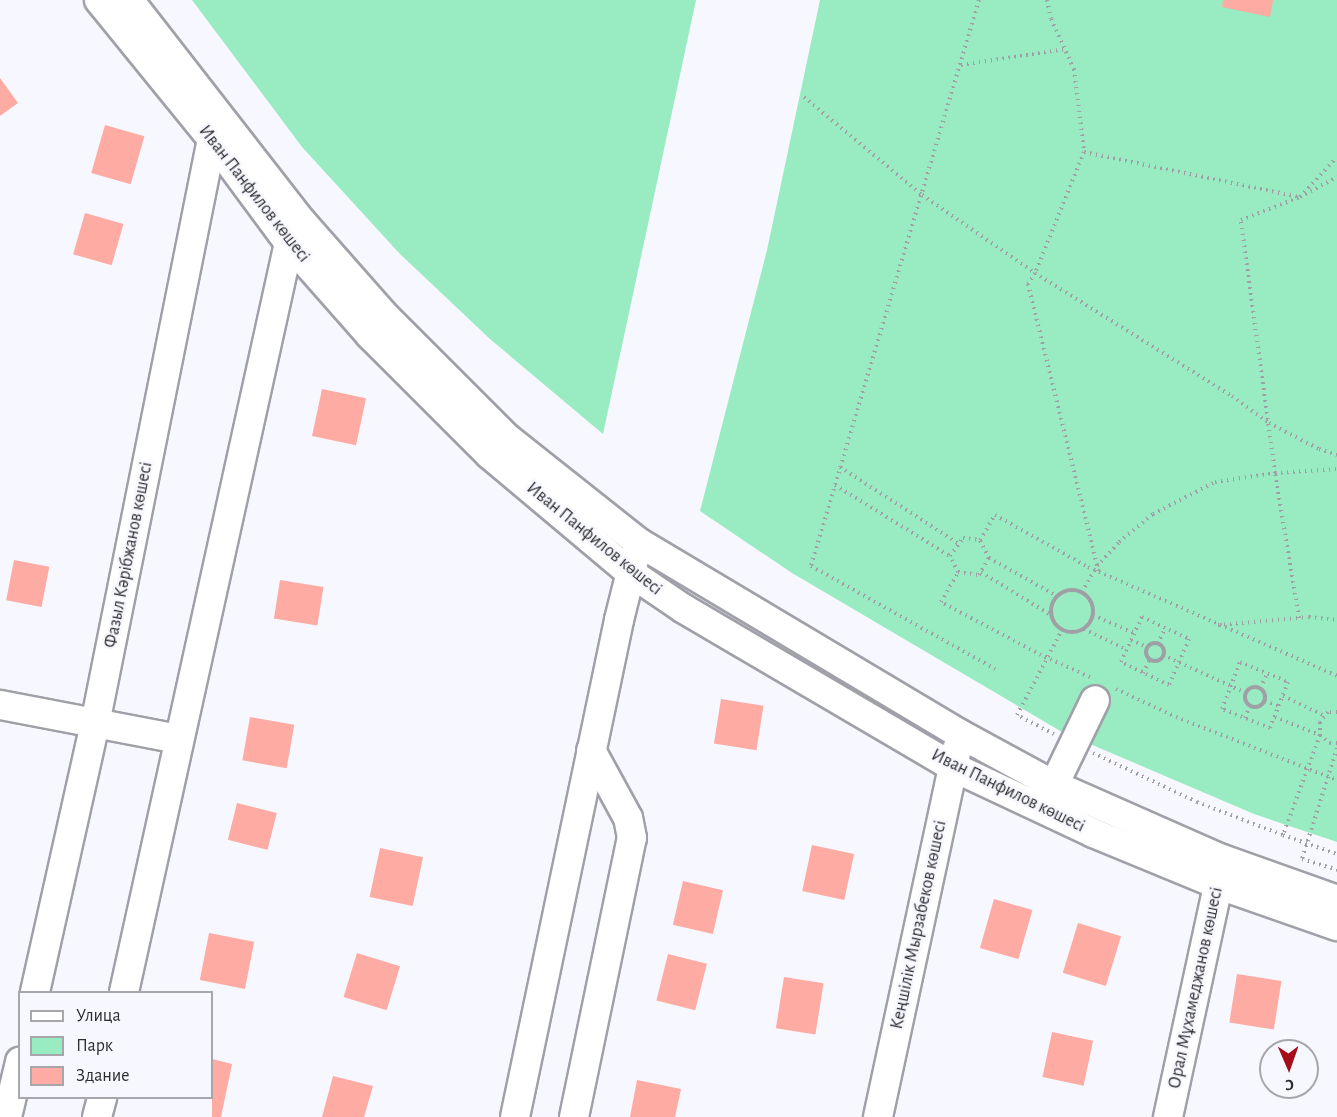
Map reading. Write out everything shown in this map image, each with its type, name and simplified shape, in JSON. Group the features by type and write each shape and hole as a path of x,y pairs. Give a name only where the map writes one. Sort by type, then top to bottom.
{"street":[{"name":"Иван Панфилов көшесі","path":"99,0 217,129"},
{"name":"Иван Панфилов көшесі","path":"129,0 217,129 370,335 489,454 631,573 684,609 953,767 1093,833 1221,872 1337,900"},
{"name":"Фазыл Кәрібжанов көшесі","path":"35,991 95,724 217,129"},
{"name":"Иван Панфилов көшесі","path":"296,233 383,314 507,438 638,542 960,734 1221,872 1337,926"},
{"path":"124,991 178,739 296,233"},
{"path":"515,1117 591,750 638,542"},
{"path":"1054,785 1072,743 1102,690"},
{"path":"0,705 178,739"},
{"name":"Кеңшілік Мырзабеков көшесі","path":"878,1117 960,734"},
{"path":"574,1117 632,838 628,818 591,750"},
{"name":"Орал Мұхамеджанов көшесі","path":"1168,1117 1221,872"},
{"path":"7,1117 18,1070"},
{"path":"97,1117 102,1099"}],"path":[{"path":"979,0 811,566 995,669"},
{"path":"1047,0 1052,19 1074,69 1084,152 1035,273 1028,284 1097,570"},
{"path":"961,65 1065,50"},
{"path":"804,97 922,195 1035,273 1232,396 1269,423 1319,450 1337,455"},
{"path":"1084,152 1300,196"},
{"path":"1300,196 1337,157"},
{"path":"1299,618 1275,473 1241,220 1300,196 1337,177"},
{"path":"840,467 959,544"},
{"path":"1082,592 1119,542 1153,514 1215,482 1275,473 1337,469"},
{"path":"835,485 950,556 958,572"},
{"path":"980,540 995,515 1097,570 1215,625 1337,676"},
{"path":"950,556 963,538 980,540"},
{"path":"980,540 990,558 1057,596"},
{"path":"958,572 979,575 990,558"},
{"path":"958,572 941,602 1102,690 1337,780"},
{"path":"981,572 1052,615"},
{"path":"1068,590 1082,592 1091,602 1093,615 1083,628 1075,633 1062,630 1053,621 1052,615 1051,608 1057,596 1068,590"},
{"path":"1093,615 1134,633"},
{"path":"1142,617 1189,639 1169,685 1121,662 1134,633 1142,617"},
{"path":"1215,625 1299,618 1337,620"},
{"path":"1083,628 1127,650"},
{"path":"1158,644 1166,628"},
{"path":"1062,630 1017,715 1197,802 1337,854"},
{"path":"1131,640 1147,647"},
{"path":"1154,643 1162,645 1165,652 1161,660 1150,659 1146,655 1147,647 1154,643"},
{"path":"1163,655 1246,693"},
{"path":"1143,673 1150,659"},
{"path":"1240,662 1288,682 1270,728 1222,709 1230,687 1240,662"},
{"path":"1260,688 1267,674"},
{"path":"1254,687 1260,688 1265,693 1265,700 1256,708 1250,706 1245,702 1246,693 1254,687"},
{"path":"1283,696 1325,716"},
{"path":"1265,700 1279,706"},
{"path":"1245,718 1250,706"},
{"path":"1283,835 1320,735 1320,722 1328,712 1337,712"},
{"path":"1275,717 1320,735 1330,743 1337,743"},
{"path":"1337,748 1305,843 1302,859 1337,870"}],"green space":[{"path":"192,0 696,0 603,434 490,339 399,253 302,147"},
{"path":"820,0 1337,0 1337,842 1254,814 1062,732 792,573 700,511 767,250"}],"building":[{"path":"1223,0 1273,0 1270,17 1222,7"},
{"path":"0,78 18,103 0,116"},
{"path":"105,125 144,136 131,184 91,173"},
{"path":"85,213 123,224 112,265 73,254"},
{"path":"322,389 366,398 356,445 312,436"},
{"path":"14,560 49,567 42,607 6,600"},
{"path":"280,580 323,587 317,625 274,619"},
{"path":"721,699 763,706 756,750 714,743"},
{"path":"250,717 294,725 287,768 242,760"},
{"path":"237,803 277,813 268,850 228,840"},
{"path":"812,845 854,854 844,900 802,891"},
{"path":"380,848 423,857 413,906 370,897"},
{"path":"683,881 723,890 713,934 673,925"},
{"path":"994,899 1032,910 1018,959 980,948"},
{"path":"1078,923 1121,936 1106,986 1063,973"},
{"path":"209,933 254,942 245,989 200,980"},
{"path":"357,953 400,966 387,1010 344,997"},
{"path":"668,954 707,964 695,1010 656,1001"},
{"path":"1237,974 1281,981 1274,1029 1229,1022"},
{"path":"784,977 824,983 815,1035 776,1028"},
{"path":"1052,1032 1093,1041 1084,1086 1042,1077"},
{"path":"213,1059 232,1064 221,1117 212,1117"},
{"path":"333,1076 373,1086 364,1117 322,1117"},
{"path":"637,1080 681,1089 675,1117 630,1117"}]}
